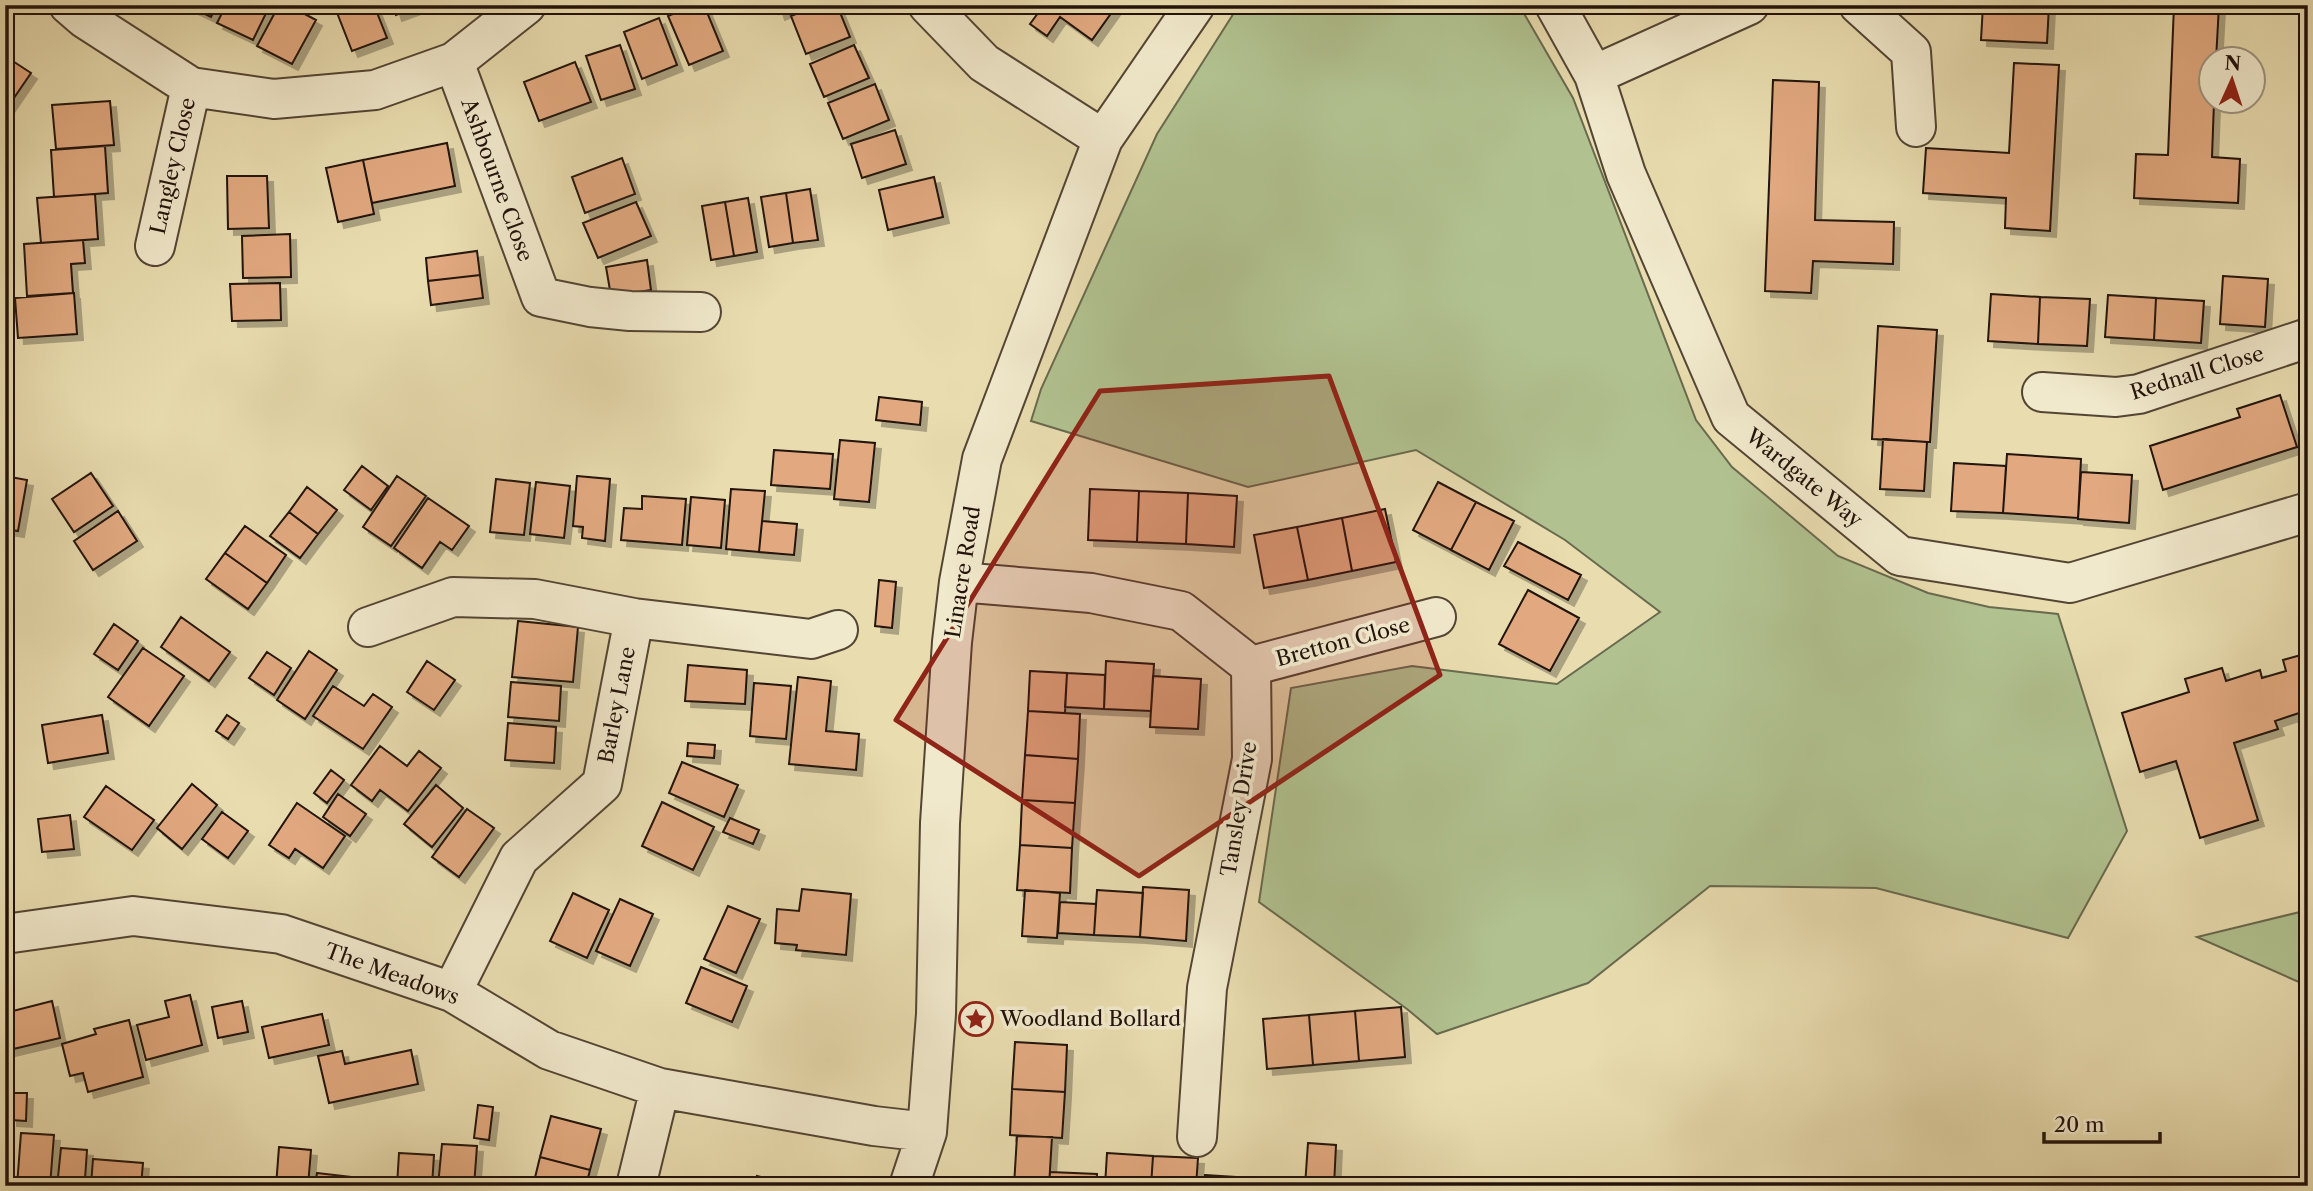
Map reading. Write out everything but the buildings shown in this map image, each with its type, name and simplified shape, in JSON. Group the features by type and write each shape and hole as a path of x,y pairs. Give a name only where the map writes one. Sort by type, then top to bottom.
{"street":[{"path":"69,5 84,18 191,87 274,99 375,90 454,62 526,5"},
{"path":"928,5 984,63 1103,139"},
{"name":"Linacre Road","path":"909,1186 927,1132 936,1014 940,823 952,642 959,582 982,459 1103,139 1195,5"},
{"name":"Wardgate Way","path":"1555,5 1594,75 1626,173 1731,417 1900,556 2070,583 2308,512"},
{"path":"1594,75 1749,5"},
{"path":"1859,5 1911,52 1916,127"},
{"name":"Ashbourne Close","path":"454,62 541,297 590,307 630,311 701,312"},
{"name":"Langley Close","path":"155,246 191,87"},
{"name":"Rednall Close","path":"2042,392 2116,397 2139,394 2308,338"},
{"path":"959,582 1091,593 1181,611 1251,666"},
{"name":"Barley Lane","path":"368,626 453,597 535,599 634,618 811,639 838,630"},
{"name":"Bretton Close","path":"1251,666 1436,617"},
{"name":"Barley Lane","path":"452,992 519,859 603,784 634,618"},
{"name":"Tansley Drive","path":"1197,1137 1207,988 1252,759 1251,666"},
{"name":"The Meadows","path":"5,934 133,916 281,934 452,992 549,1050 660,1088 874,1126 927,1132"},
{"path":"636,1186 660,1088"}],"highlighted area":[{"path":"1329,376 1440,675 1139,876 896,720 1100,391"}],"green space":[{"path":"1239,5 1519,5 1573,98 1696,420 1732,467 1838,556 1928,593 1989,607 2058,614 2127,831 2068,938 1876,888 1710,886 1588,983 1437,1034 1407,1009 1259,902 1291,688 1412,666 1557,684 1660,612 1565,540 1416,450 1248,487 1031,421 1041,389 1157,134"},
{"path":"2308,910 2308,986 2197,937"}],"place":[{"name":"Woodland Bollard","path":"976,1019"}]}
